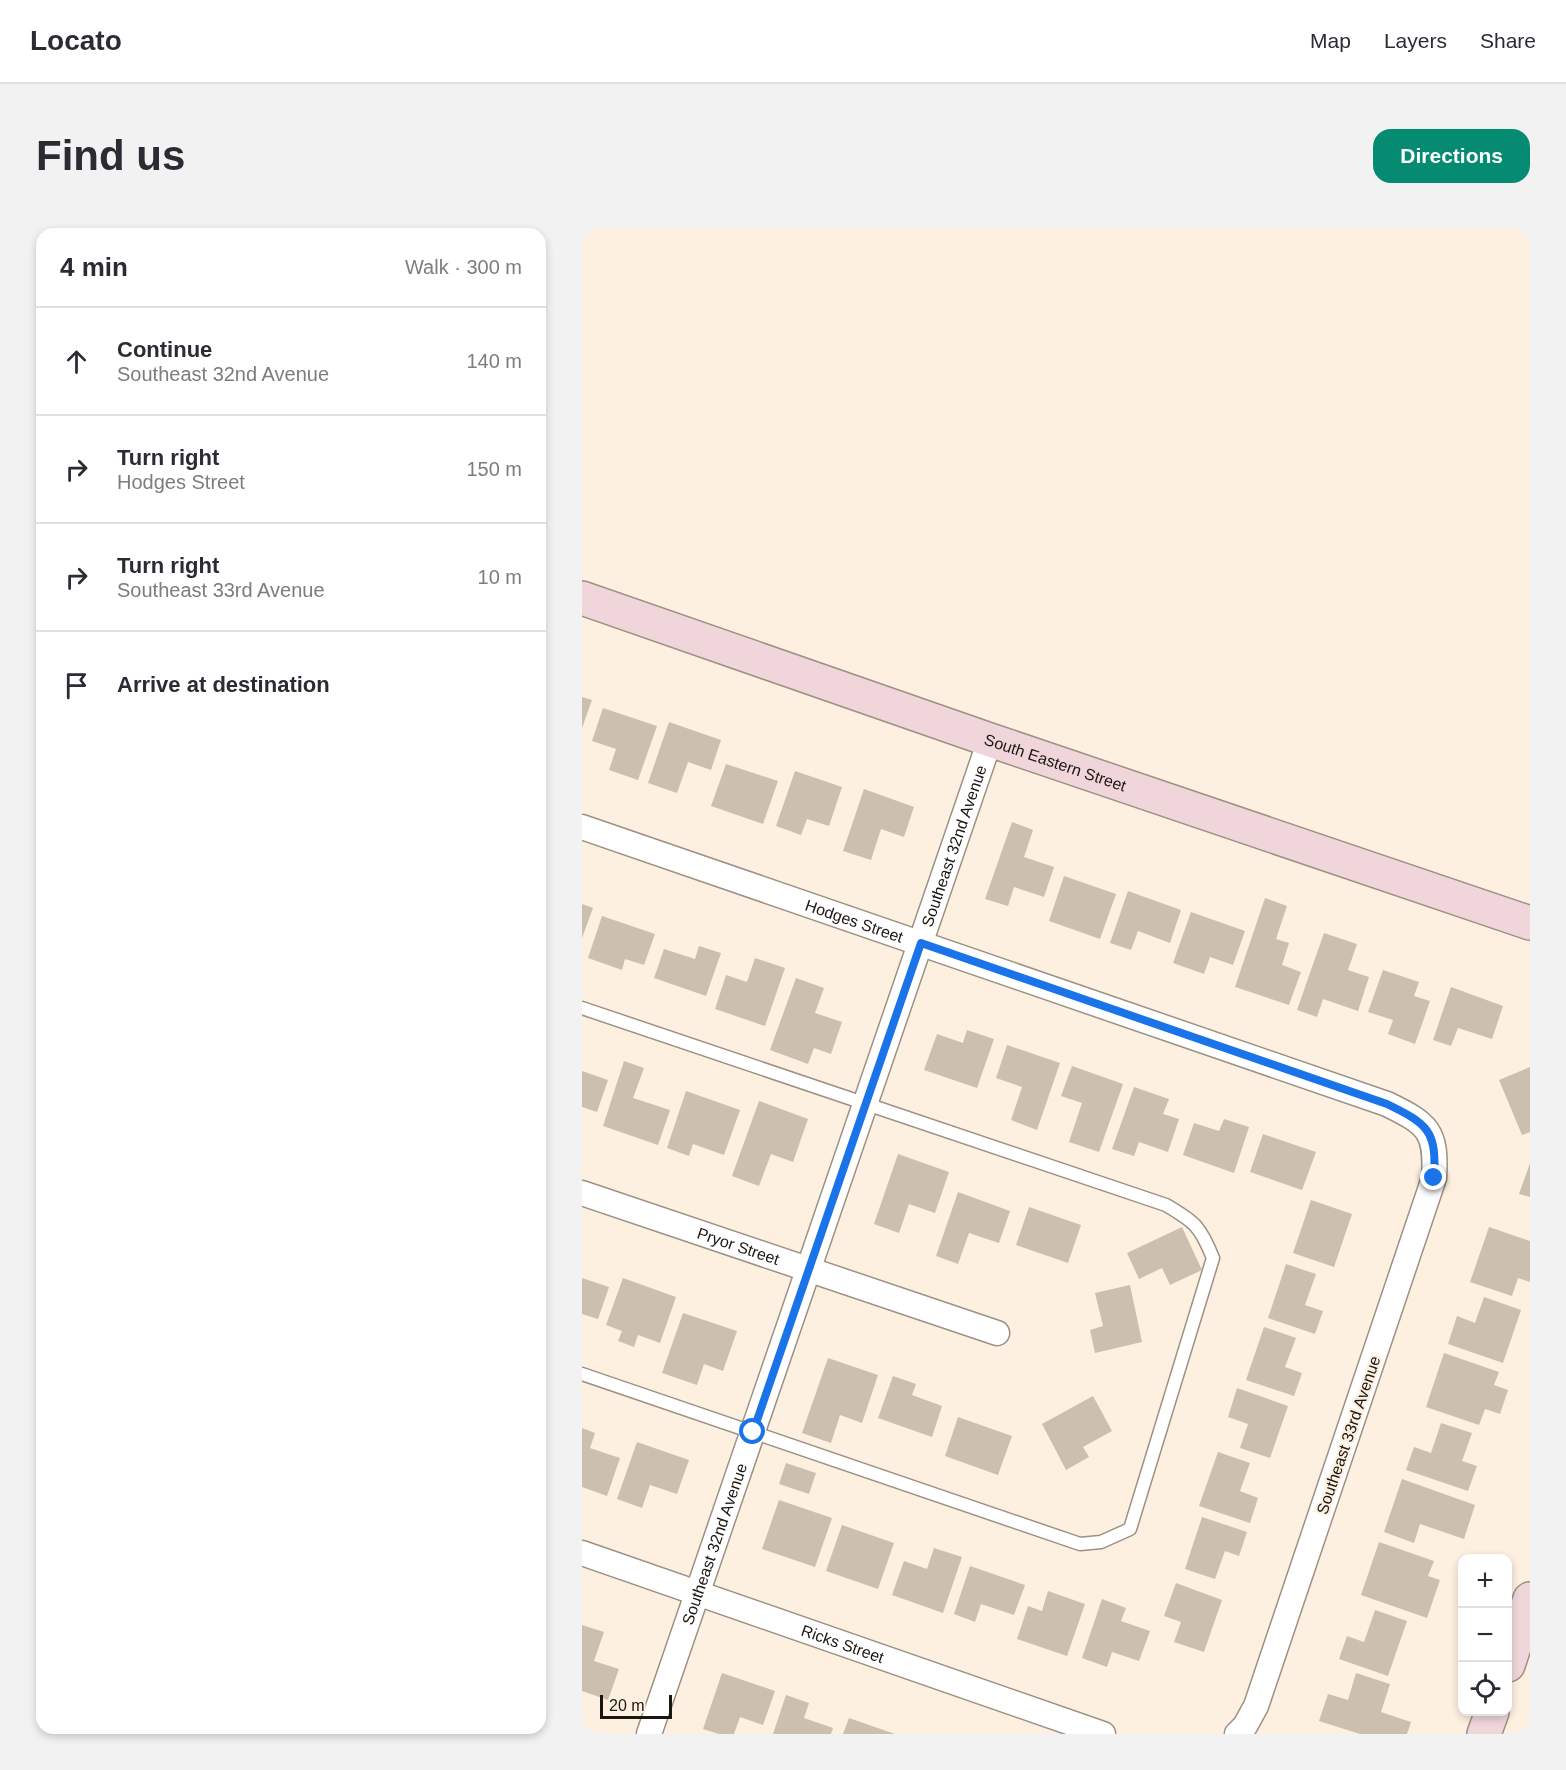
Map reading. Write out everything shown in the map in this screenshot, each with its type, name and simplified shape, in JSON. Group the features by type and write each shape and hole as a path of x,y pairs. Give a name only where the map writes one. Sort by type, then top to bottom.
{"main road":[{"name":"South Eastern Street","path":"582,598 990,740 1530,923"},
{"path":"1509,1662 1530,1599"},
{"path":"1484,1734 1491,1716"}],"street":[{"name":"Southeast 32nd Avenue","path":"649,1734 990,740"},
{"name":"Hodges Street","path":"582,827 1387,1104 1411,1116 1428,1130"},
{"name":"Southeast 33rd Avenue","path":"1238,1734 1256,1706 1434,1178 1436,1150 1428,1130"},
{"name":"Pryor Street","path":"582,1192 997,1333"},
{"name":"Ricks Street","path":"582,1553 1103,1734"}],"lane":[{"path":"582,1008 1166,1205 1193,1221 1206,1239 1214,1258 1130,1529 1101,1542 1080,1544 582,1374"}],"building":[{"path":"582,697 592,700 582,728"},
{"path":"603,708 657,726 638,780 609,770 616,749 592,741"},
{"path":"669,722 721,740 711,770 688,762 677,793 648,783"},
{"path":"726,764 778,781 763,824 711,806"},
{"path":"795,771 842,787 829,826 807,819 801,835 776,826"},
{"path":"864,789 914,807 904,837 881,829 871,860 843,851"},
{"path":"1012,822 1033,830 1024,857 1054,867 1044,897 1014,887 1008,906 985,899"},
{"path":"1064,876 1116,894 1100,939 1049,921"},
{"path":"1128,891 1181,910 1170,943 1138,931 1131,950 1110,943"},
{"path":"1265,898 1287,906 1276,939 1289,943 1282,965 1301,972 1289,1005 1235,987"},
{"path":"582,904 593,908 582,938"},
{"path":"1191,912 1245,931 1233,965 1210,957 1204,974 1173,963"},
{"path":"602,916 655,934 644,965 625,959 622,970 588,958"},
{"path":"1324,933 1357,944 1348,970 1369,977 1358,1011 1323,999 1317,1017 1297,1010"},
{"path":"699,946 721,953 706,996 654,978 664,949 695,959"},
{"path":"755,958 785,968 765,1026 715,1009 726,975 747,982"},
{"path":"1383,970 1419,982 1414,996 1430,1001 1415,1044 1388,1034 1393,1020 1368,1012"},
{"path":"796,978 824,988 815,1013 842,1022 831,1054 814,1048 808,1064 770,1050"},
{"path":"1451,987 1503,1006 1492,1039 1458,1028 1451,1046 1433,1040"},
{"path":"967,1030 994,1039 977,1088 924,1070 937,1034 963,1043"},
{"path":"1007,1045 1060,1063 1037,1130 1011,1120 1022,1087 996,1078"},
{"path":"624,1061 644,1068 633,1098 670,1110 658,1145 603,1126"},
{"path":"1072,1066 1123,1084 1099,1152 1069,1142 1082,1103 1061,1096"},
{"path":"1530,1067 1530,1132 1522,1135 1499,1080"},
{"path":"582,1071 608,1080 597,1112 582,1107"},
{"path":"1134,1087 1169,1099 1163,1114 1179,1119 1168,1152 1139,1142 1134,1156 1112,1149"},
{"path":"686,1091 740,1110 724,1155 693,1144 689,1156 667,1148"},
{"path":"759,1101 808,1119 793,1162 771,1154 759,1186 732,1176"},
{"path":"1224,1119 1249,1127 1234,1173 1183,1155 1194,1123 1219,1131"},
{"path":"1263,1134 1316,1152 1302,1190 1250,1172"},
{"path":"898,1154 949,1172 935,1213 909,1204 899,1233 874,1224"},
{"path":"1530,1163 1530,1197 1519,1194"},
{"path":"958,1192 1010,1211 999,1243 969,1233 958,1264 936,1256"},
{"path":"1311,1200 1352,1214 1334,1267 1293,1253"},
{"path":"1029,1207 1081,1225 1068,1263 1016,1245"},
{"path":"1182,1227 1202,1270 1170,1285 1162,1268 1139,1279 1127,1253"},
{"path":"1489,1227 1530,1241 1530,1282 1518,1278 1512,1296 1470,1282"},
{"path":"1286,1264 1316,1274 1305,1305 1323,1311 1315,1334 1268,1318"},
{"path":"582,1278 609,1287 598,1319 582,1314"},
{"path":"623,1278 676,1297 660,1343 638,1335 634,1347 618,1341 622,1331 606,1325"},
{"path":"1130,1285 1142,1342 1095,1353 1090,1330 1103,1326 1095,1293"},
{"path":"1484,1297 1521,1310 1503,1363 1448,1344 1457,1316 1475,1323"},
{"path":"683,1313 737,1331 723,1371 704,1364 697,1385 662,1373"},
{"path":"1264,1327 1296,1338 1285,1367 1302,1373 1294,1396 1246,1380"},
{"path":"1444,1353 1499,1372 1494,1385 1508,1390 1500,1414 1485,1409 1479,1425 1426,1407"},
{"path":"828,1358 878,1375 862,1423 840,1415 831,1443 802,1433"},
{"path":"893,1376 916,1384 912,1395 942,1406 932,1437 878,1418"},
{"path":"1237,1388 1288,1406 1270,1458 1240,1448 1248,1424 1228,1417"},
{"path":"1093,1396 1112,1431 1083,1447 1089,1457 1066,1470 1042,1424"},
{"path":"958,1417 1012,1436 998,1475 945,1456"},
{"path":"1441,1423 1472,1433 1462,1461 1477,1466 1468,1491 1406,1470 1414,1447 1431,1453"},
{"path":"582,1428 595,1433 590,1448 620,1458 607,1496 582,1487"},
{"path":"637,1442 689,1460 677,1494 650,1485 642,1508 617,1499"},
{"path":"1218,1452 1250,1463 1240,1491 1258,1498 1250,1523 1199,1506"},
{"path":"786,1463 816,1473 809,1494 779,1484"},
{"path":"1402,1479 1475,1505 1464,1539 1420,1524 1414,1543 1384,1532"},
{"path":"779,1500 832,1518 815,1567 762,1549"},
{"path":"1202,1517 1247,1532 1239,1556 1225,1551 1215,1579 1185,1569"},
{"path":"842,1525 894,1543 878,1589 826,1571"},
{"path":"1379,1542 1434,1561 1428,1576 1440,1580 1427,1618 1361,1595"},
{"path":"934,1548 962,1557 943,1613 892,1595 904,1561 927,1569"},
{"path":"970,1566 1025,1585 1014,1615 981,1604 975,1622 954,1614"},
{"path":"1176,1583 1222,1600 1204,1652 1174,1642 1181,1622 1164,1616"},
{"path":"1048,1591 1085,1604 1067,1656 1017,1639 1028,1606 1042,1611"},
{"path":"1102,1599 1126,1608 1121,1621 1150,1631 1139,1661 1112,1652 1107,1667 1082,1658"},
{"path":"1375,1610 1407,1621 1388,1676 1339,1659 1347,1636 1364,1642"},
{"path":"582,1625 604,1632 594,1661 619,1669 608,1700 582,1691"},
{"path":"722,1673 775,1691 763,1725 740,1717 734,1734 719,1734 703,1729"},
{"path":"1356,1673 1390,1684 1381,1712 1411,1722 1407,1734 1360,1734 1319,1721 1328,1694 1348,1700"},
{"path":"786,1695 809,1703 804,1718 833,1728 831,1734 773,1734"},
{"path":"849,1718 895,1734 843,1734"}],"route":[{"path":"753,1432 921,943 1387,1104 1411,1116 1428,1130 1436,1150 1434,1178"}]}
